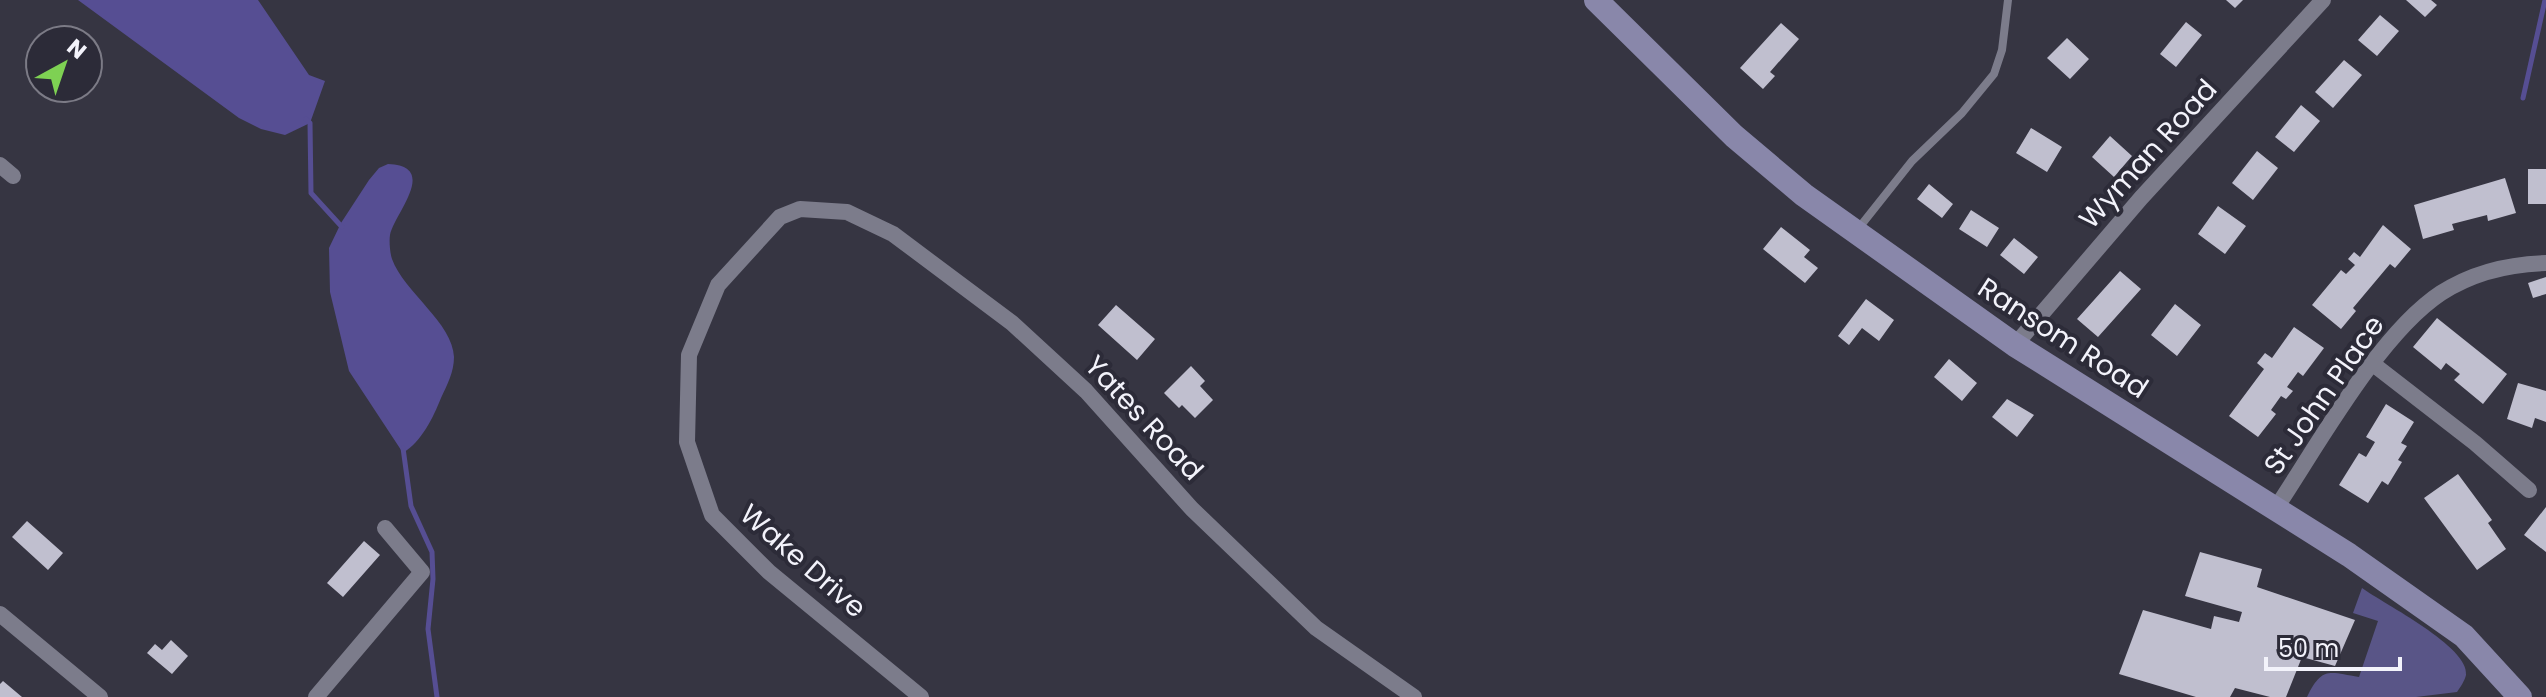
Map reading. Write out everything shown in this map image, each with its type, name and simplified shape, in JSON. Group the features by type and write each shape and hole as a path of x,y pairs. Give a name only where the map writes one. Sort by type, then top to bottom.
{"street":[{"name":"Ransom Road","path":"1596,0 1734,136 1804,195 2015,345 2349,555 2464,636 2520,697"},
{"name":"Wyman Road","path":"2015,345 2141,198 2323,0"},
{"name":"Wake Drive","path":"815,210 800,209 780,217 718,285 689,355 687,442 712,515 769,572 921,697"},
{"name":"Yates Road","path":"815,210 847,212 893,234 1012,323 1086,391 1192,509 1316,628 1414,697"},
{"name":"St John Place","path":"2276,508 2373,364 2406,324 2440,294 2483,272 2546,263"},
{"path":"2373,364 2475,443 2529,490"},
{"path":"316,697 422,572 385,528"},
{"path":"0,614 100,697"}],"lane":[{"path":"1855,233 1912,161 1962,113 1994,74 2002,50 2008,0"}],"shaded area":[{"path":"78,0 258,0 309,75 325,81 310,123 285,135 261,129 239,118"},
{"path":"388,164 403,167 411,173 413,182 390,235 392,259 446,332 454,357 450,378 430,421 416,442 403,453 349,371 330,292 329,248 369,180 379,168"},
{"path":"2362,588 2424,627 2455,652 2464,664 2466,675 2457,692 2416,697 2307,697 2317,680 2327,674 2359,677 2378,621 2353,613"}],"building":[{"path":"2226,0 2243,0 2235,8"},
{"path":"2406,0 2431,0 2437,5 2425,17"},
{"path":"2380,15 2399,31 2377,56 2358,40"},
{"path":"2186,22 2202,35 2176,67 2160,54"},
{"path":"1781,23 1799,39 1770,72 1775,76 1763,89 1740,68"},
{"path":"2067,38 2089,59 2070,79 2047,58"},
{"path":"2344,60 2362,75 2333,108 2315,92"},
{"path":"2301,105 2320,121 2294,152 2275,137"},
{"path":"2031,128 2062,147 2047,172 2016,153"},
{"path":"2110,136 2132,156 2114,177 2092,157"},
{"path":"2257,151 2278,168 2253,200 2232,183"},
{"path":"2528,169 2546,169 2546,204 2528,204"},
{"path":"2505,178 2516,213 2488,221 2487,215 2452,224 2454,230 2423,239 2414,205"},
{"path":"1929,184 1953,204 1942,218 1917,199"},
{"path":"2218,206 2246,226 2225,254 2198,234"},
{"path":"1971,210 1999,228 1987,247 1959,229"},
{"path":"2383,225 2411,249 2395,268 2390,264 2353,308 2356,311 2341,329 2312,305 2341,270 2346,274 2355,265 2348,259 2354,252 2360,257"},
{"path":"1781,227 1810,250 1804,257 1818,268 1805,283 1763,249"},
{"path":"2014,238 2038,257 2024,274 2000,255"},
{"path":"2120,271 2141,289 2098,337 2077,319"},
{"path":"2546,277 2546,294 2533,298 2528,283"},
{"path":"1866,299 1894,320 1879,341 1862,328 1849,345 1838,336"},
{"path":"2175,304 2201,325 2177,356 2151,335"},
{"path":"1116,305 1155,339 1137,360 1098,325"},
{"path":"2437,318 2507,374 2483,404 2454,380 2460,374 2446,363 2441,370 2413,347"},
{"path":"2294,327 2324,348 2303,376 2298,372 2287,387 2293,391 2286,399 2281,396 2271,410 2276,414 2258,437 2229,416 2264,369 2257,363 2265,353 2272,358"},
{"path":"1949,359 1977,383 1962,401 1934,377"},
{"path":"1191,366 1205,381 1200,386 1213,400 1195,418 1164,393"},
{"path":"2518,383 2546,391 2546,422 2535,418 2532,428 2507,419"},
{"path":"2007,399 2034,415 2017,437 1992,417"},
{"path":"2386,404 2414,422 2401,443 2407,446 2398,460 2402,462 2388,485 2382,481 2368,503 2339,485 2359,453 2366,457 2375,442 2366,437"},
{"path":"2458,474 2492,520 2488,523 2506,549 2477,570 2424,498"},
{"path":"2546,507 2546,552 2524,535"},
{"path":"27,521 63,553 48,570 12,537"},
{"path":"364,541 380,555 343,597 327,583"},
{"path":"2200,552 2262,569 2257,587 2355,620 2335,666 2302,657 2286,697 2270,697 2235,688 2230,697 2196,697 2119,674 2143,610 2211,629 2214,616 2239,622 2242,612 2185,596"},
{"path":"171,640 188,656 172,674 147,653 155,644 162,650"},
{"path":"3,681 22,697 0,697"}],"waterway":[{"path":"2523,98 2545,0"},
{"path":"306,119 310,123 311,193 342,227"},
{"path":"403,448 411,506 432,552 428,629 437,697"}]}
